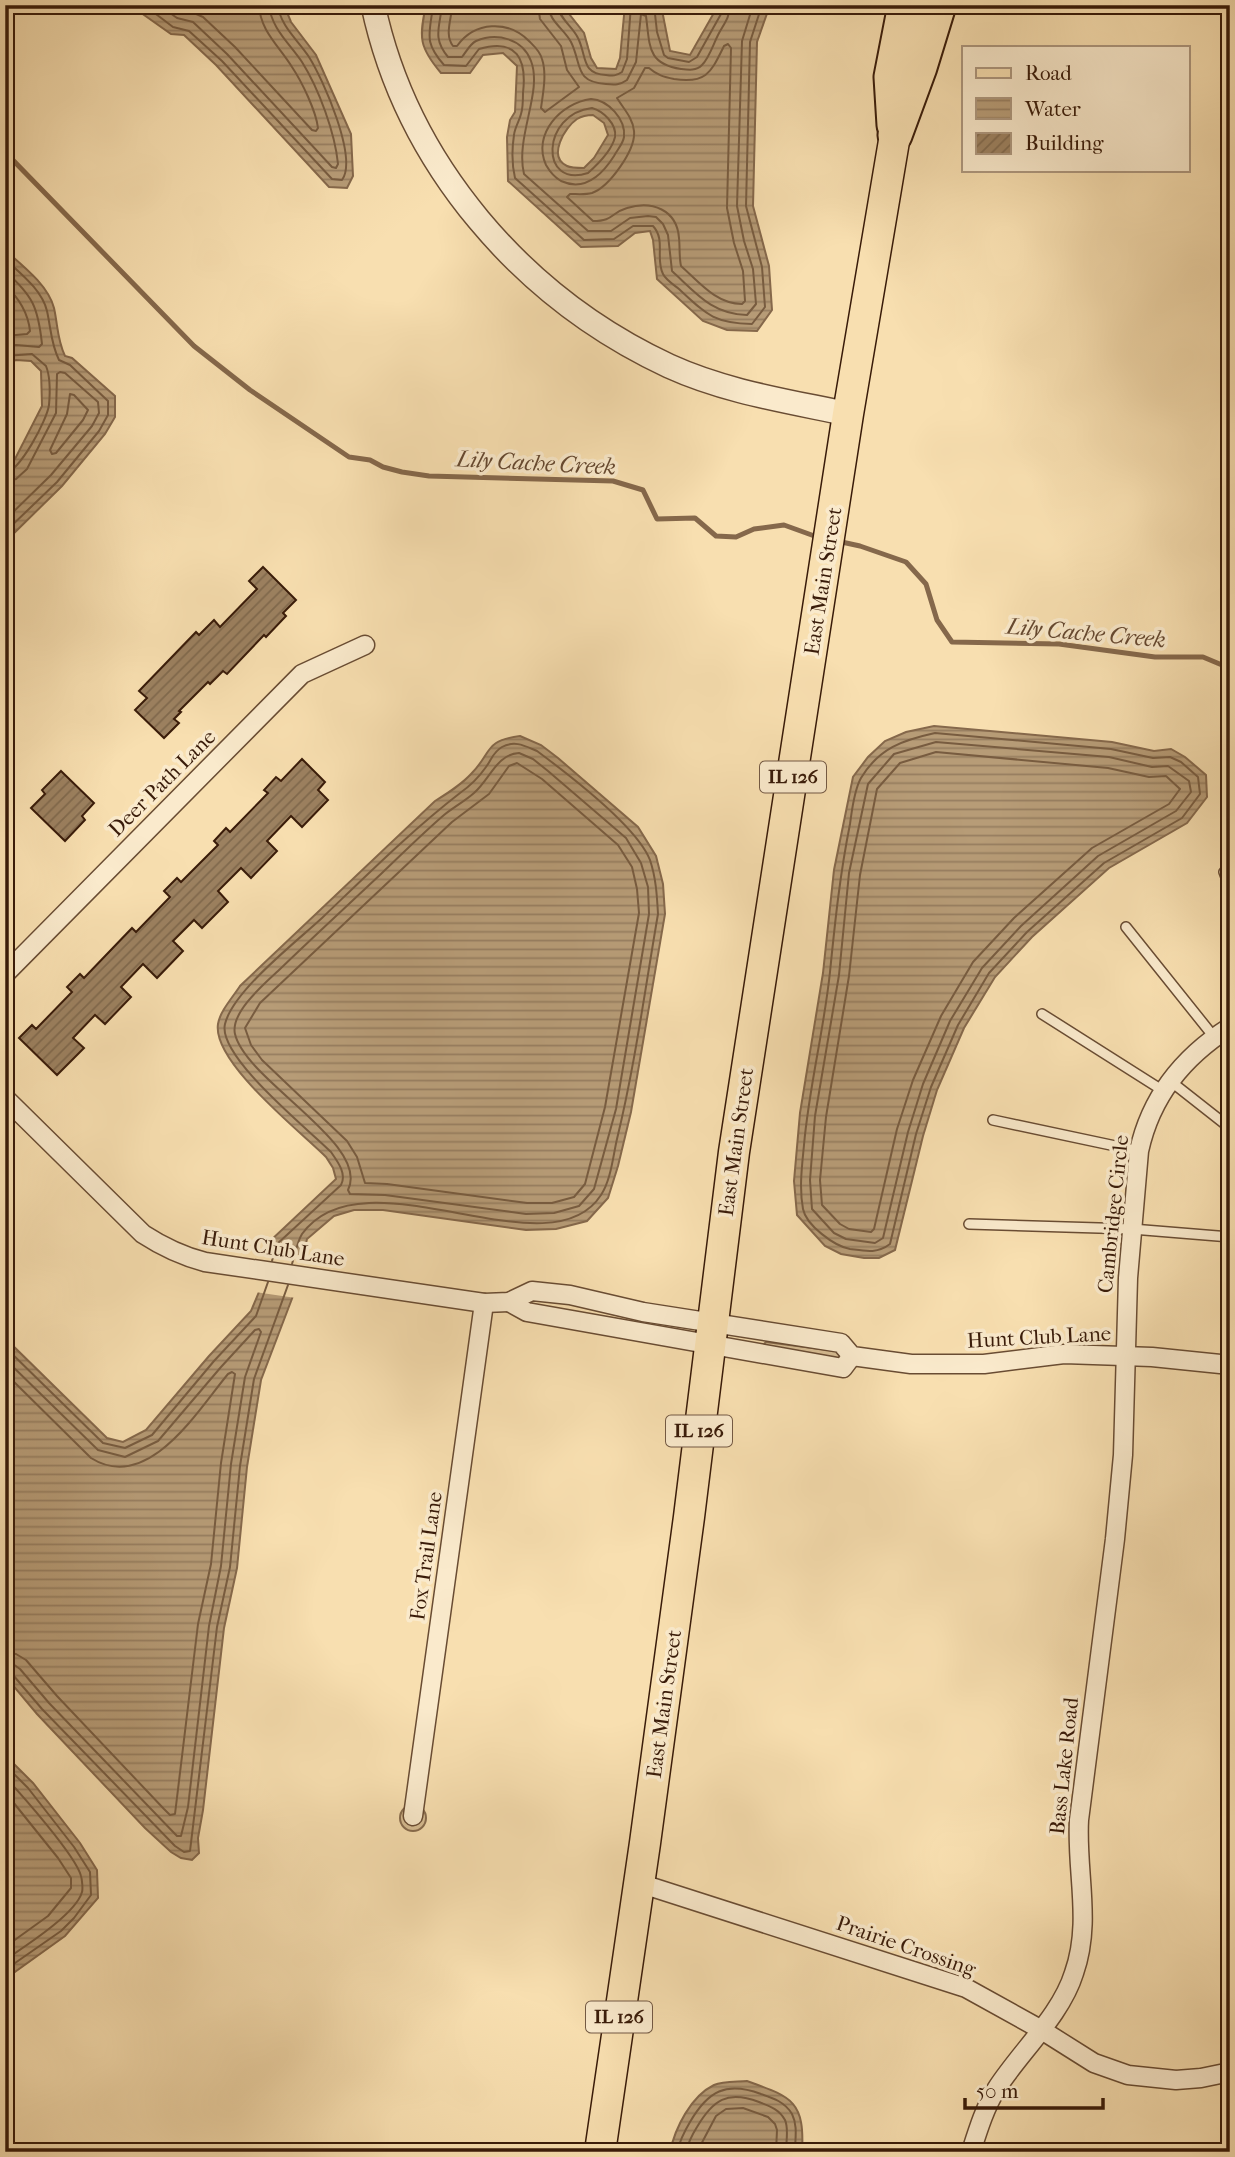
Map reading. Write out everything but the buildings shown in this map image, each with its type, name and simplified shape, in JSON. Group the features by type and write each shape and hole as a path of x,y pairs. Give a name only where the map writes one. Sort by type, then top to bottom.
{"highway":[{"path":"895,135 891,77 905,5"},
{"path":"895,135 939,5"}],"main road":[{"name":"East Main Street","path":"600,2152 689,1517 741,1103 848,414 895,135"}],"street":[{"path":"373,5 399,88 438,165 461,198 534,279 592,323 670,367 756,396 848,414"},
{"name":"Deer Path Lane","path":"5,974 302,674 365,645"},
{"name":"Cambridge Circle","path":"1126,1356 1128,1278 1143,1131 1166,1085 1180,1067 1214,1037 1230,1027"},
{"name":"Hunt Club Lane","path":"5,1098 143,1234 186,1257 241,1269 484,1303 509,1302 532,1291 570,1295 643,1312 712,1334 843,1367 852,1356"},
{"name":"Hunt Club Lane","path":"509,1302 527,1312 712,1334 841,1343 852,1356 911,1364 984,1364 1064,1354 1200,1360 1230,1365"},
{"name":"Fox Trail Lane","path":"413,1816 484,1303"},
{"name":"Bass Lake Road","path":"971,2152 979,2124 996,2090 1059,2004 1074,1975 1083,1932 1082,1878 1077,1843 1116,1527 1123,1455 1126,1356"},
{"name":"Prairie Crossing","path":"639,1883 966,1988 1094,2063 1128,2075 1176,2080 1230,2072"}],"lane":[{"path":"1224,872 1230,888"},
{"path":"1126,927 1214,1037"},
{"path":"1042,1014 1166,1085 1230,1128"},
{"path":"993,1120 1139,1151"},
{"path":"969,1224 1132,1229 1230,1237"}],"shaded area":[{"path":"766,1342 836,1351 840,1355 838,1360 762,1346"},
{"path":"413,1805 422,1809 426,1818 422,1827 413,1831 404,1827 400,1818 404,1809"}],"water":[{"path":"130,5 284,5 291,22 316,55 351,134 353,176 347,188 329,187 216,65 184,35 171,34"},
{"path":"426,5 562,5 584,33 591,58 597,68 616,69 620,58 625,5 661,5 670,51 690,55 715,11 715,5 770,5 757,42 753,206 769,266 772,310 757,331 727,330 703,321 657,279 650,231 635,233 618,246 581,247 508,181 507,137 510,120 515,112 517,66 503,53 483,55 470,73 441,73 425,49 422,34","holes":["587,115 593,115 604,123 608,135 594,158 584,168 569,167 561,162 558,149 563,135 572,123"]},
{"path":"5,250 34,276 46,291 54,308 65,356 72,358 115,396 115,417 105,434 62,486 5,542 5,469 15,459 42,406 41,371 31,361 16,360 5,364"},
{"path":"934,726 1112,742 1154,751 1171,749 1206,775 1207,797 1187,823 1109,868 1032,937 995,977 964,1028 937,1090 895,1250 879,1258 864,1258 841,1254 825,1246 797,1215 794,1181 800,1113 823,973 834,870 853,777 885,741 906,732"},
{"path":"520,736 541,745 558,758 638,827 656,856 663,884 665,914 631,1112 618,1166 608,1198 587,1221 556,1229 526,1230 383,1210 354,1210 334,1216 307,1239 293,1296 261,1380 247,1467 237,1568 224,1628 198,1838 199,1853 192,1860 181,1858 145,1828 37,1714 5,1676 5,1338 107,1438 123,1442 146,1430 251,1311 259,1292 269,1242 336,1179 326,1157 260,1095 229,1057 220,1040 218,1024 221,1014 240,986 435,801 467,778 494,744"},
{"path":"5,1755 33,1783 80,1843 97,1870 98,1898 65,1936 5,1979"},
{"path":"747,2081 775,2092 792,2103 801,2121 802,2152 670,2152 680,2123 698,2097 714,2085"}],"pier":[{"path":"264,1250 305,1256 296,1298 255,1292"}],"waterway":[{"name":"Lily Cache Creek","path":"5,152 194,346 250,390 349,457 370,460 402,472 429,476 613,481 643,490 657,519 695,518 716,536 736,537 754,529 784,525 820,538"},
{"name":"Lily Cache Creek","path":"837,541 906,562 926,584 937,620 952,642 1059,644 1155,657 1203,657 1222,665 1230,663"}]}
